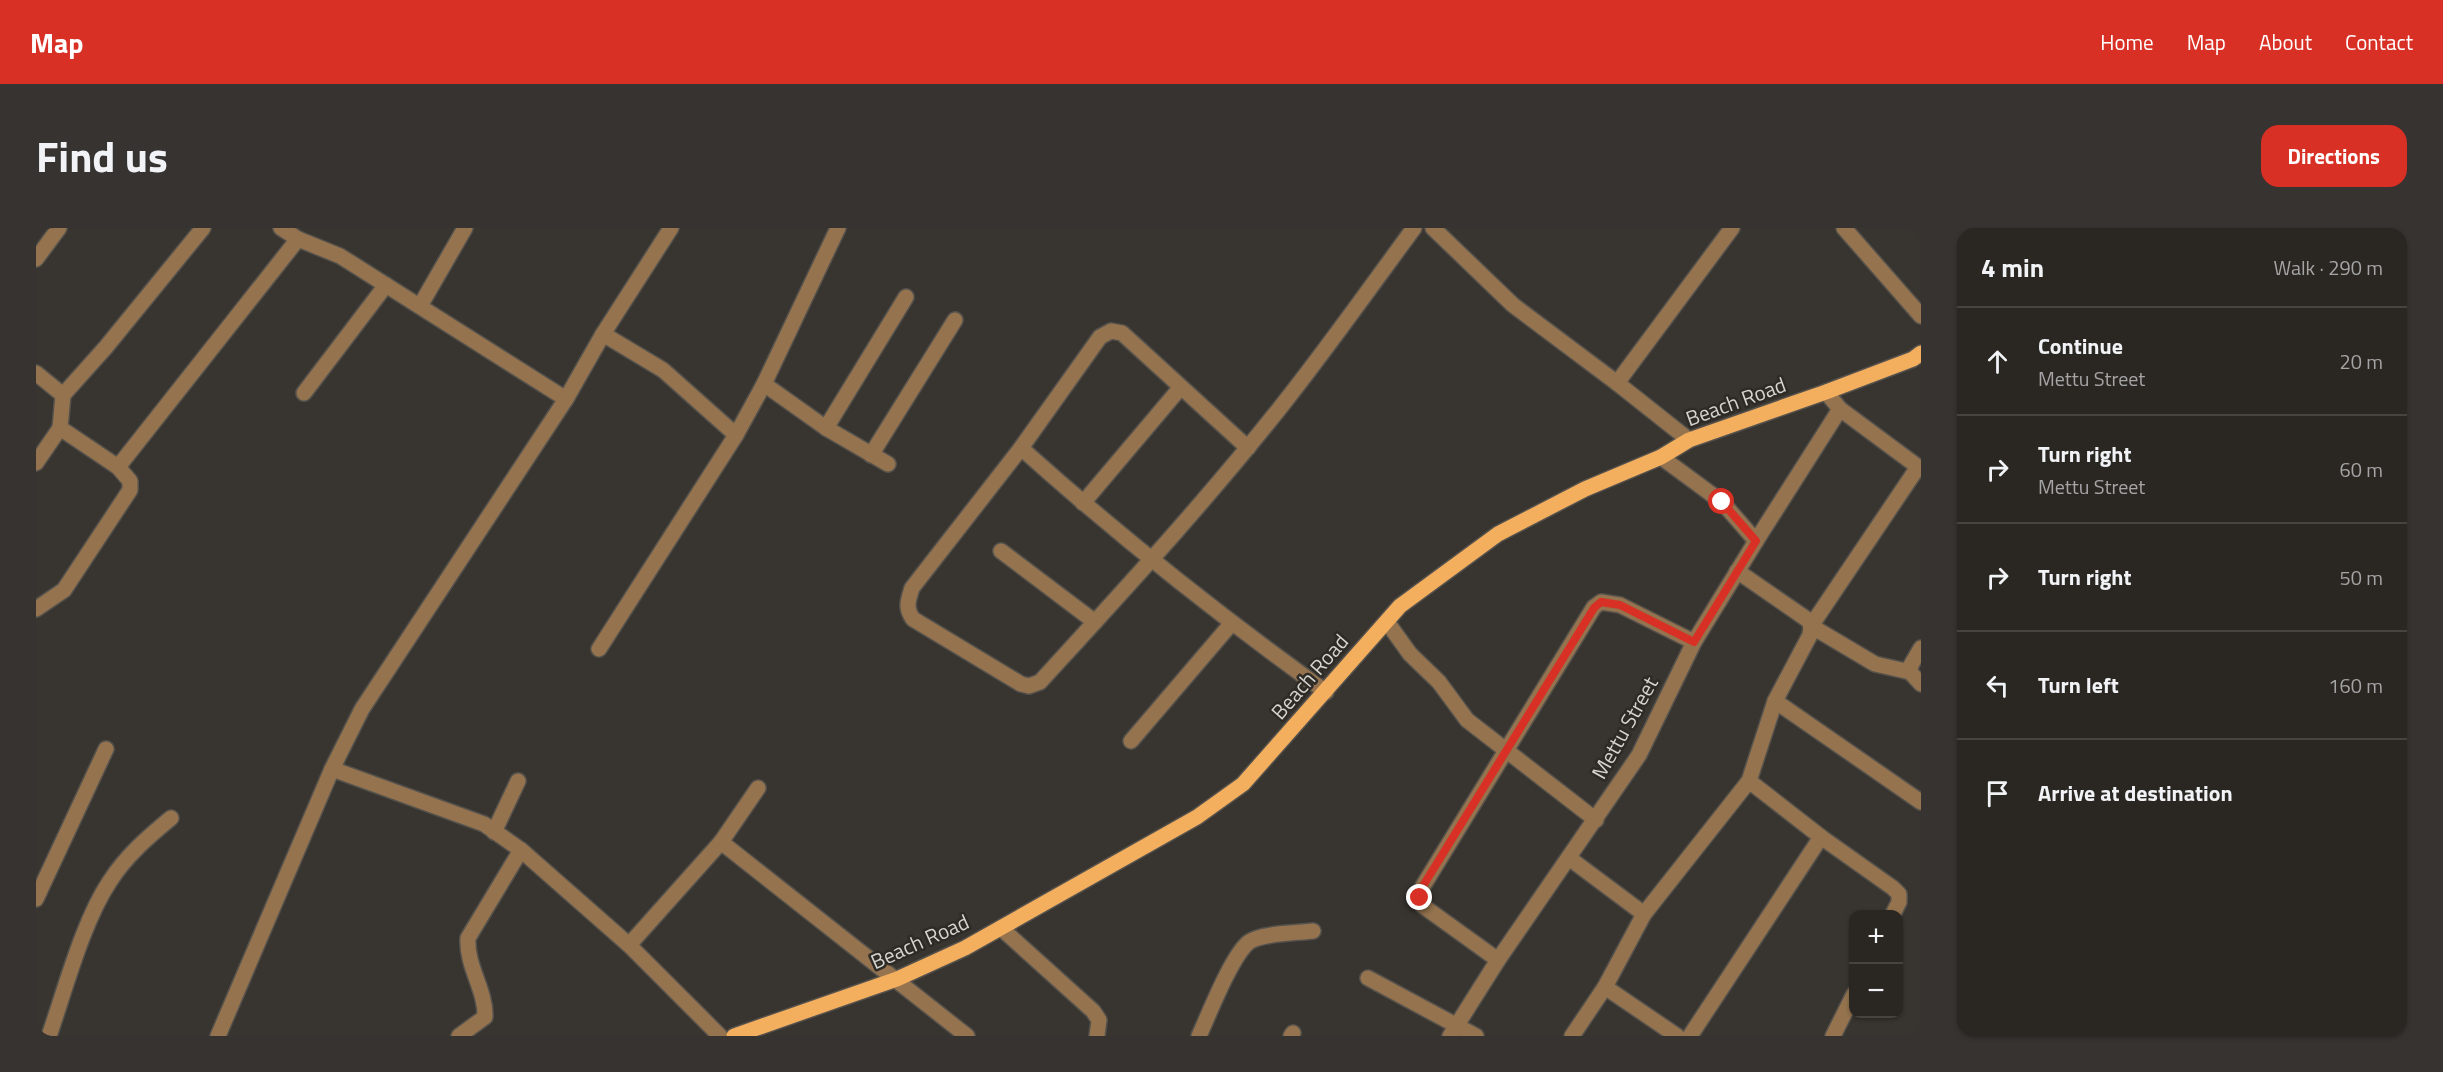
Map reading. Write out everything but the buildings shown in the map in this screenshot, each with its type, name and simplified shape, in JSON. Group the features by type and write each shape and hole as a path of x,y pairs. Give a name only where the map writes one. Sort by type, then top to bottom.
{"main road":[{"name":"Beach Road","path":"734,1036 897,979 965,948 1197,817 1243,784 1400,606 1498,534 1585,489 1661,456 1689,440 1826,393 1921,354"}],"street":[{"path":"36,259 59,228"},
{"path":"36,462 60,428 63,395 106,347 203,228"},
{"path":"281,228 298,239 340,256 566,399"},
{"path":"420,306 465,228"},
{"path":"218,1036 332,769 362,709 566,399 603,334 671,228"},
{"path":"599,649 736,435 764,384 838,228"},
{"path":"1248,447 1122,333 1111,332 1100,338 1021,448 912,588 908,611 919,622 1029,686 1040,682 1152,561 1248,447 1288,398 1414,228"},
{"path":"1433,228 1513,305 1689,440"},
{"path":"1617,383 1732,228"},
{"path":"1844,228 1921,316"},
{"path":"118,467 298,239"},
{"path":"304,393 386,285"},
{"path":"826,428 906,297"},
{"path":"871,455 955,320"},
{"path":"603,334 663,370 736,435"},
{"path":"36,373 63,395"},
{"path":"764,384 826,428 888,464"},
{"path":"1083,504 1181,387"},
{"path":"1572,1036 1605,987 1644,914 1749,781 1775,701 1810,635 1811,626 1920,468 1840,409 1826,393"},
{"name":"Mettu Street","path":"1454,1031 1498,960 1639,755 1694,642 1840,409"},
{"path":"36,609 64,590 130,490 130,481 118,467 60,428"},
{"path":"1021,448 1083,504 1152,561 1231,624 1326,692"},
{"path":"1661,456 1722,502 1756,541"},
{"path":"1001,551 1095,622"},
{"path":"1737,571 1802,615 1811,626 1875,664 1910,672 1921,684"},
{"path":"1498,960 1424,906 1420,898 1423,886 1594,608 1601,602 1620,605 1694,642"},
{"path":"1387,622 1410,654 1438,682 1467,720 1596,820"},
{"path":"1131,741 1231,624"},
{"path":"1910,672 1911,665 1921,648"},
{"path":"1775,701 1921,802"},
{"path":"36,898 106,749"},
{"path":"332,769 484,824 520,850 629,945 720,1036"},
{"path":"494,832 518,781"},
{"path":"1749,781 1899,894 1895,910"},
{"path":"629,945 721,842 758,788"},
{"path":"49,1036 87,928 109,882 138,846 171,818"},
{"path":"1690,1036 1821,837"},
{"path":"721,842 967,1036"},
{"path":"459,1036 485,1017 485,1004 467,950 468,939 520,850"},
{"path":"1569,858 1644,914"},
{"path":"1001,927 1093,1011 1099,1020 1097,1036"},
{"path":"1199,1036 1239,953 1250,941 1259,937 1314,931"},
{"path":"1368,978 1454,1031 1476,1036"},
{"path":"1605,987 1677,1036"},
{"path":"1833,1036 1849,1004"}],"route":[{"path":"1420,898 1423,886 1594,608 1601,602 1620,605 1694,642 1756,541 1722,502"}]}
